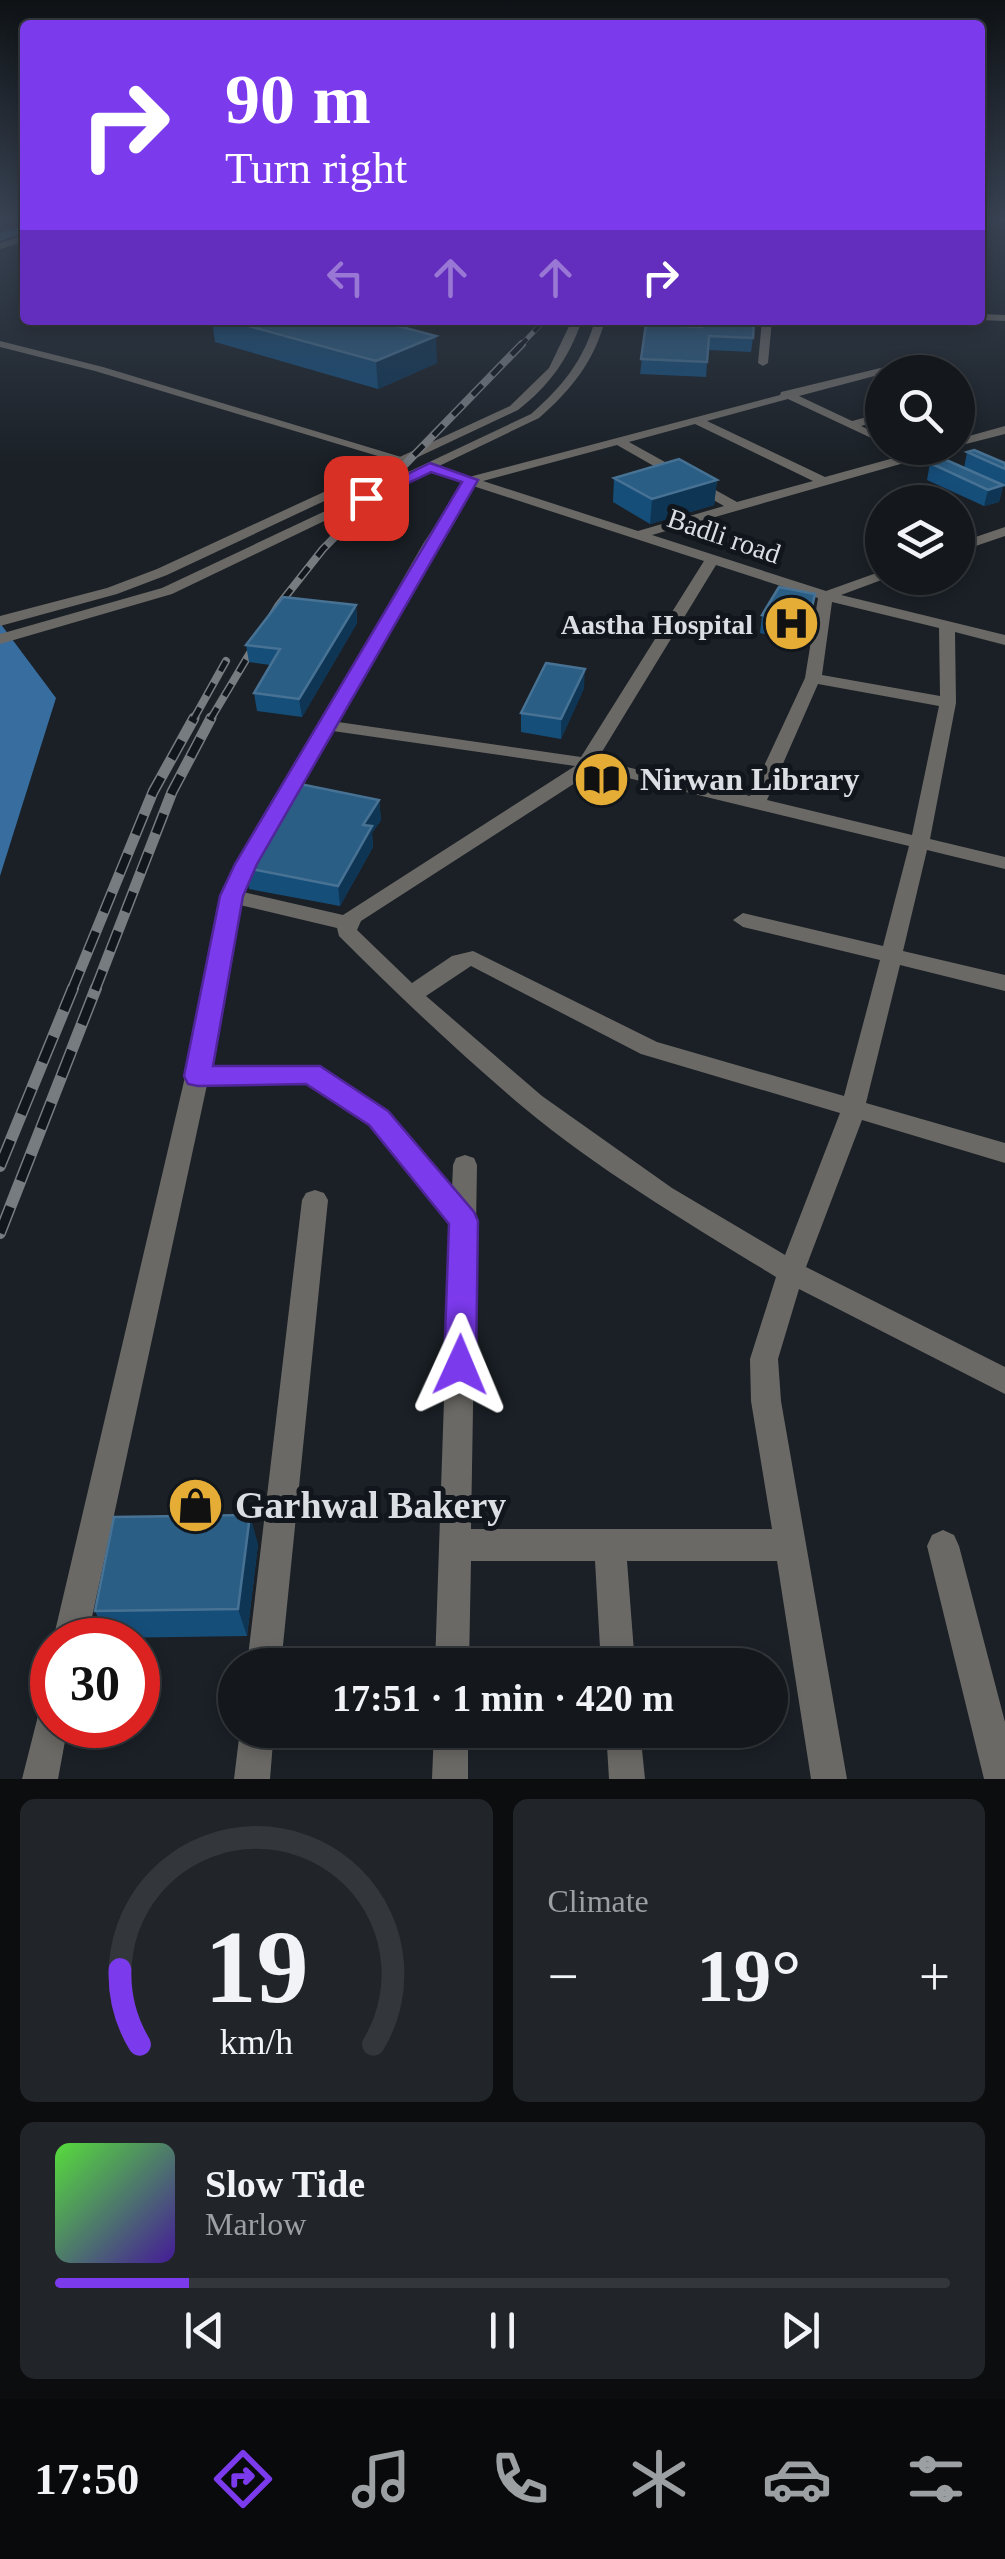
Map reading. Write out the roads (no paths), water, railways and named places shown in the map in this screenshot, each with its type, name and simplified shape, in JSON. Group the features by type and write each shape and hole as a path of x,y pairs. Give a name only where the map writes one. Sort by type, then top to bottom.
{"street":[{"path":"0,621 67,604 162,572 514,408 546,383 563,358 574,325"},
{"path":"0,639 167,591 535,416 568,388 587,361 598,325"},
{"path":"764,363 767,325"},
{"path":"0,344 99,369 405,460"},
{"path":"75,1618 198,1076 232,896 326,725 470,480 865,375"},
{"path":"785,394 865,432"},
{"path":"695,420 823,481"},
{"path":"850,425 865,421"},
{"path":"975,438 1005,430"},
{"path":"616,440 734,506"},
{"path":"641,534 879,465"},
{"name":"Badli road","path":"430,468 826,596 1005,640"},
{"path":"975,542 1005,531"},
{"path":"200,553 224,566"},
{"path":"232,896 346,924 568,781 588,763 712,560"},
{"path":"756,803 813,678 826,596 865,581"},
{"path":"980,634 1005,626"},
{"path":"829,1779 763,1376 791,1272 854,1106 920,845 948,703 947,627"},
{"path":"813,678 948,703"},
{"path":"326,725 588,763 1005,863"},
{"path":"744,920 1005,983"},
{"path":"346,924 348,937 534,1102 663,1195 791,1272 1005,1381"},
{"path":"411,996 460,961 473,958 567,1010 649,1048 1005,1154"},
{"path":"198,1076 310,1074 379,1118 464,1221"},
{"path":"452,1648 465,1165"},
{"path":"266,1648 315,1200"},
{"path":"455,1545 790,1545"},
{"path":"610,1545 617,1648"},
{"path":"944,1546 1002,1779"},
{"path":"40,1779 46,1748"},
{"path":"252,1779 255,1748"},
{"path":"450,1779 451,1748"},
{"path":"624,1748 627,1779"}],"water":[{"path":"0,623 56,698 0,876"}],"railway":[{"path":"520,346 540,325"},
{"path":"210,720 278,606 323,549 522,344"},
{"path":"193,720 226,661"},
{"path":"72,990 153,792 194,718"},
{"path":"95,990 172,792 211,718"},
{"path":"0,1166 73,988"},
{"path":"0,1233 96,988"}],"place":[{"name":"Aastha Hospital","path":"792,624"},
{"name":"Nirwan Library","path":"601,779"},
{"name":"Garhwal Bakery","path":"196,1505"}]}
